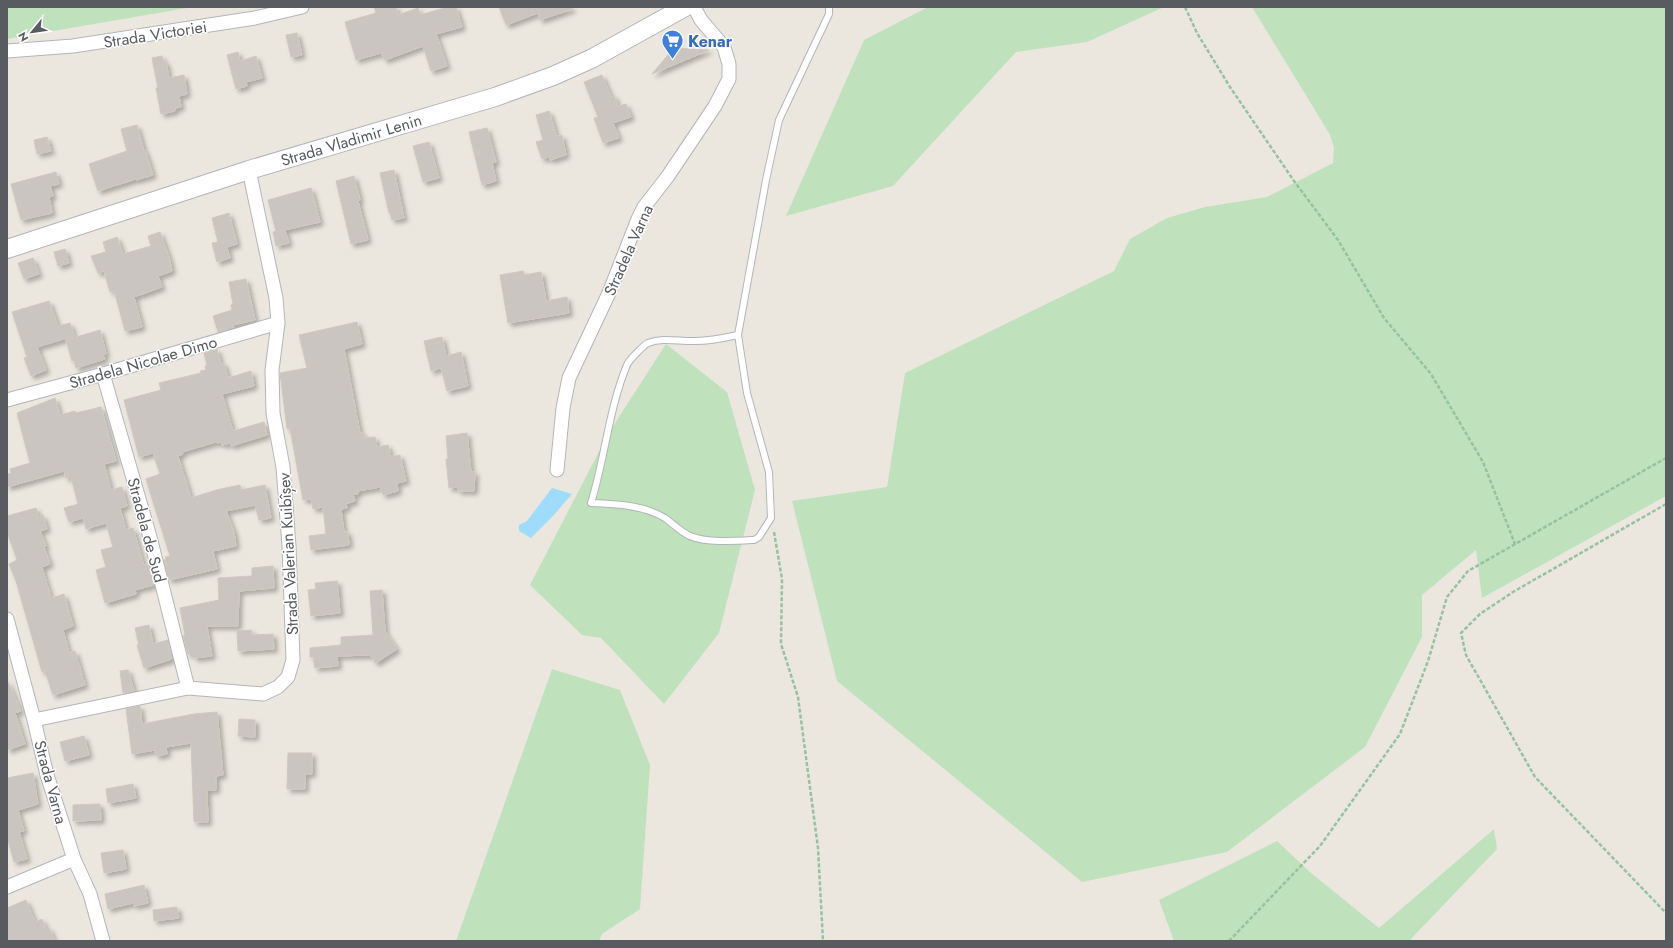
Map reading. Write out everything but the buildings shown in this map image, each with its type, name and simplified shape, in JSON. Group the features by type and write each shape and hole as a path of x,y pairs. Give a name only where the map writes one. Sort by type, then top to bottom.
{"main road":[{"name":"Strada Vladimir Lenin","path":"7,249 249,170 495,97 553,76 591,59 685,7"}],"street":[{"name":"Strada Victoriei","path":"7,51 73,46 255,18 302,7"},
{"name":"Stradela Varna","path":"557,470 569,378 609,293 638,219 644,207 668,176 715,106 729,79 729,64 724,48 701,20 694,7"},
{"name":"Strada Valerian Kuibîșev","path":"34,720 188,688 263,694 278,687 288,677 293,660 290,546 283,467 273,413 272,370 278,323 276,298 249,170"},
{"name":"Stradela Nicolae Dimo","path":"7,400 103,374 278,323"},
{"name":"Stradela de Sud","path":"103,374 150,537 188,688"},
{"name":"Strada Varna","path":"7,619 47,775 74,859 90,894 103,941"},
{"path":"7,887 74,859"}],"lane":[{"path":"738,335 715,340 657,341 647,344 628,363 617,397 599,477 591,503 620,504 641,508 664,518 690,536 715,541 754,540 759,537 771,518 769,472 747,393 738,335 766,180 779,120 829,14 829,7"}],"path":[{"path":"1184,7 1197,33 1230,87 1294,181 1338,240 1384,318 1431,374 1483,462 1515,544"},
{"path":"1228,941 1320,846 1400,734 1428,662 1447,597 1468,571 1666,458"},
{"path":"1666,504 1513,592 1480,614 1461,633 1466,655 1534,777 1666,913"},
{"path":"771,518 782,579 781,644 798,697 817,841 823,941"}],"green space":[{"path":"7,7 187,7 187,8 7,39"},
{"path":"928,7 1164,7 1087,42 1016,52 893,186 786,216 864,40"},
{"path":"1252,7 1666,7 1666,496 1482,598 1476,550 1422,595 1422,637 1365,747 1227,852 1082,882 837,681 792,501 887,487 905,373 1114,271 1130,239 1167,218 1205,207 1267,197 1333,163 1334,147 1329,133"},
{"path":"666,344 727,392 755,490 719,633 664,704 601,638 582,635 530,585 608,434"},
{"path":"552,669 620,690 650,765 640,909 602,934 599,941 456,941"},
{"path":"1494,829 1497,849 1409,941 1174,941 1159,900 1277,841 1311,873 1379,928"}],"water":[{"path":"552,488 572,494 531,538 519,531 519,525 527,521"}],"place":[{"name":"Kenar","path":"673,60"}]}
